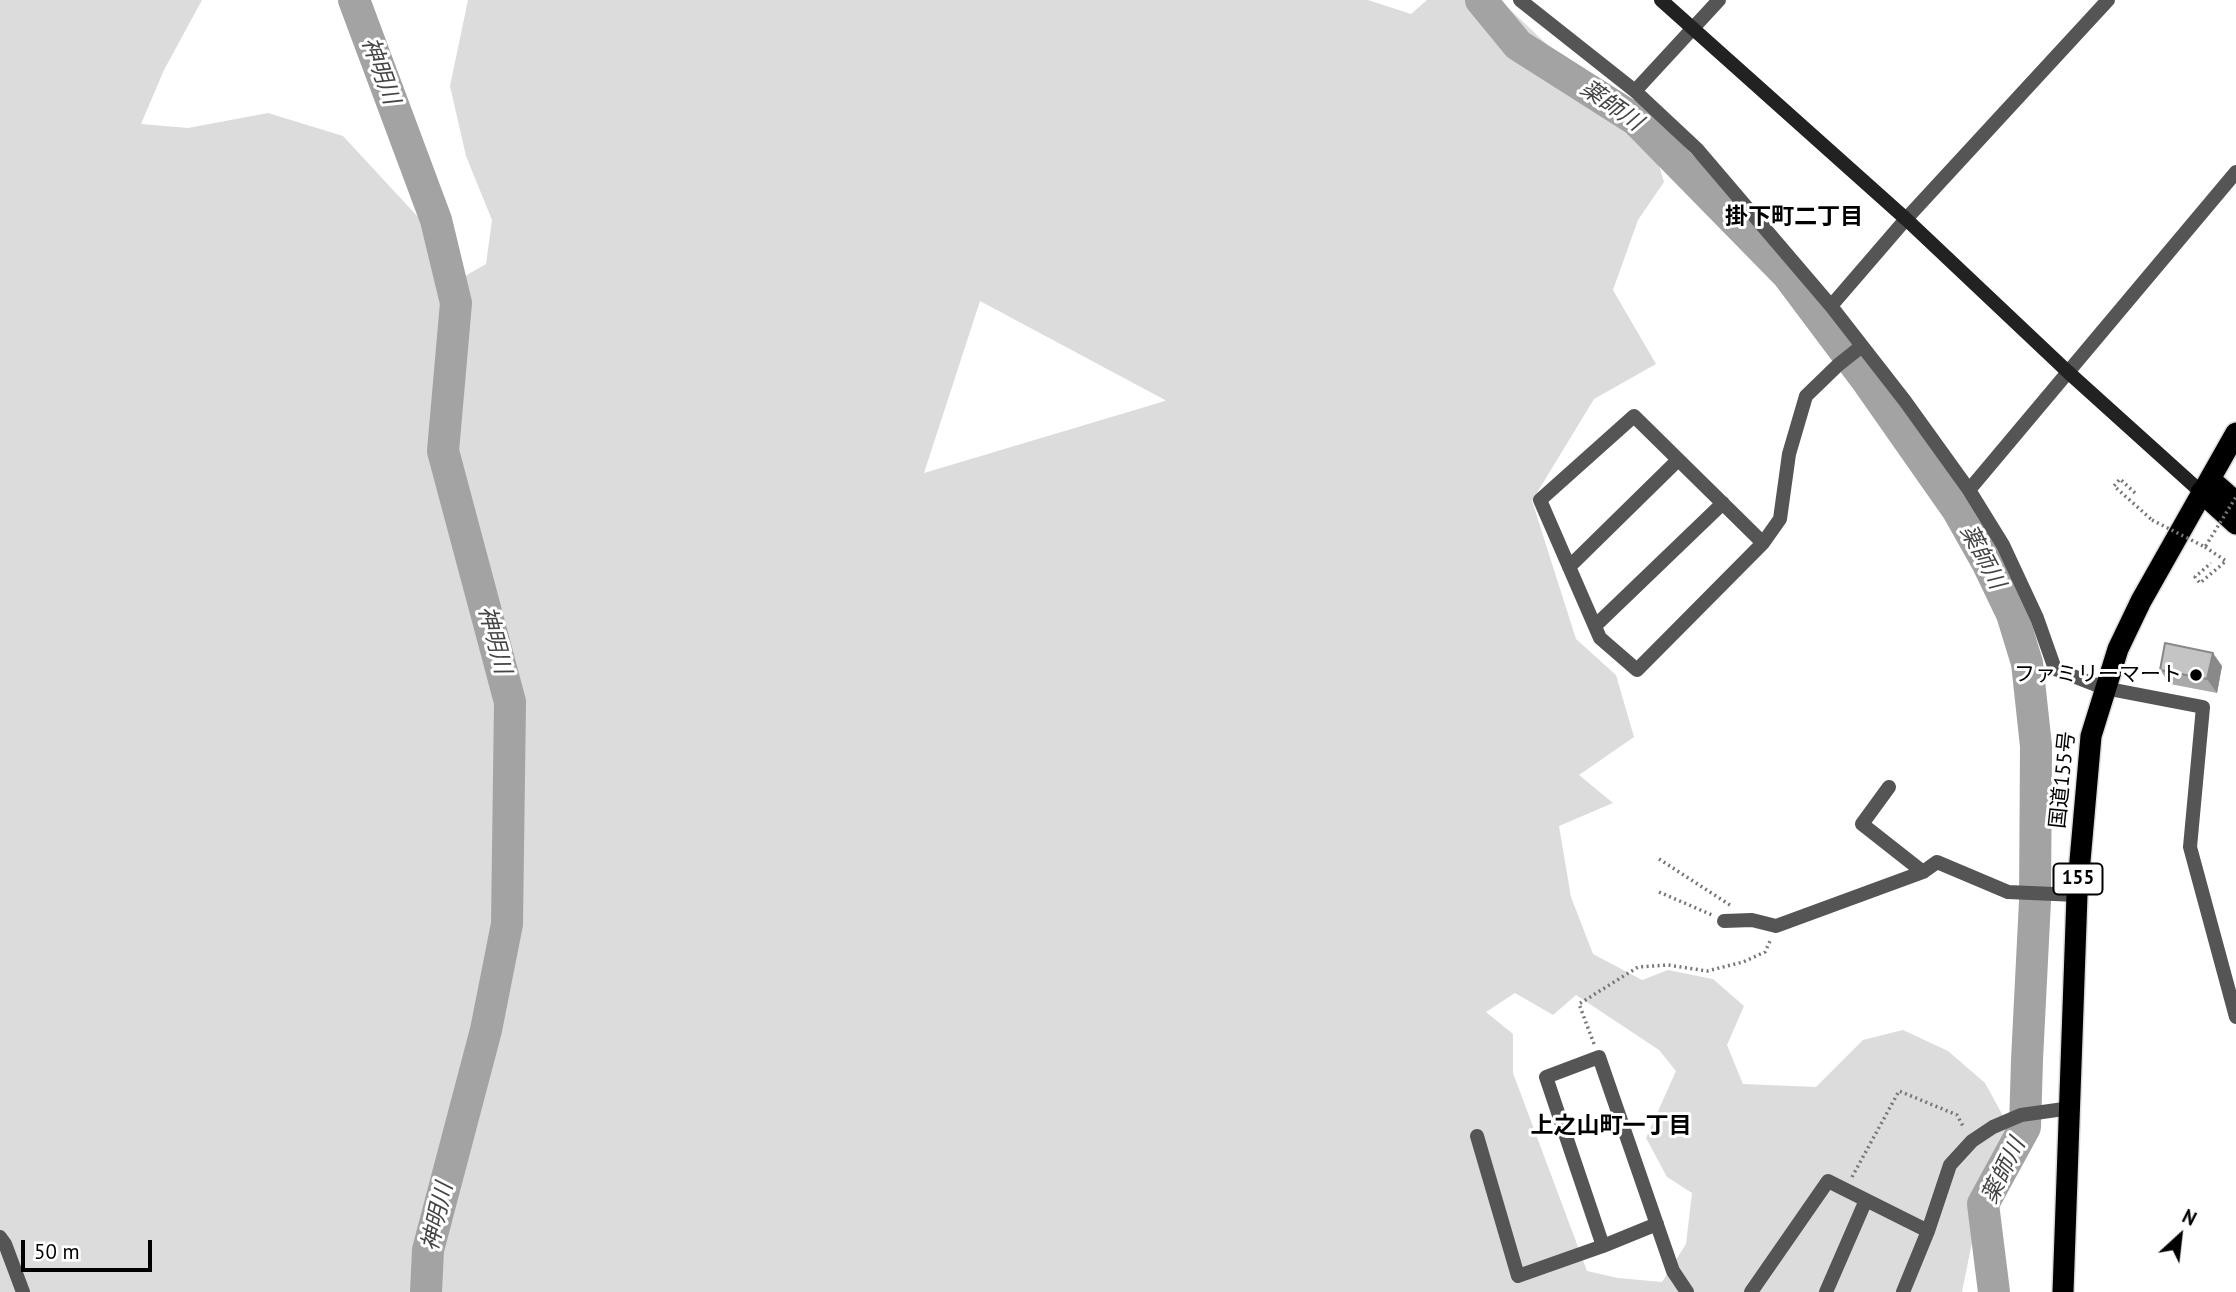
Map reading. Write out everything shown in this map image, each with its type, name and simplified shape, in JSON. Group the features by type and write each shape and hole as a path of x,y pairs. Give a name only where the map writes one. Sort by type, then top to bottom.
{"highway":[{"name":"国道155号","path":"2063,1292 2077,895 2091,736 2118,649 2141,601 2236,433"},
{"path":"2206,485 2236,500"},
{"path":"2206,485 2236,524"}],"street":[{"path":"1520,0 1635,90 1698,149 1831,306 1905,401 1969,491 2003,545 2037,618 2055,669 2104,688 2203,707 2190,847 2236,1017"},
{"path":"1661,0 1906,219 2068,372 2206,485"},
{"path":"1635,90 1719,0"},
{"path":"1831,306 1906,219 2108,0"},
{"path":"1969,491 2236,172"},
{"path":"1763,543 1634,416 1540,500 1600,638 1637,670 1763,543 1780,519 1788,454 1806,396 1862,346"},
{"path":"1569,567 1678,460"},
{"path":"1595,626 1723,503"},
{"path":"1889,787 1862,824 1923,872"},
{"path":"1724,921 1752,920 1776,926 1923,872 1937,862 2008,892 2077,895"},
{"path":"1603,1247 1546,1077 1599,1057 1673,1271 1687,1292"},
{"path":"1903,1292 1928,1231 1950,1165 1972,1142 1993,1127 2021,1115 2071,1108"},
{"path":"1477,1136 1518,1276 1603,1247 1657,1224"},
{"path":"1751,1292 1828,1181 1928,1231"},
{"path":"1826,1292 1866,1200"},
{"path":"0,1237 23,1292"}],"path":[{"path":"2135,493 2120,479 2114,486 2151,520 2205,547 2225,561 2200,583 2195,577 2211,563"},
{"path":"2205,547 2236,500"},
{"path":"1660,859 1752,920"},
{"path":"1659,892 1724,921"},
{"path":"1599,1057 1579,1004 1638,967 1668,965 1707,971 1744,962 1765,952 1776,926"},
{"path":"1845,1190 1899,1091 1957,1115 1972,1142"}],"shaded area":[{"path":"0,0 202,0 164,70 141,124 188,128 268,113 343,136 419,218 453,283 486,264 492,220 466,156 450,86 468,0 1368,0 1411,14 1427,0 1500,0 1653,145 1664,182 1638,220 1613,290 1656,364 1594,399 1532,501 1576,639 1616,675 1634,737 1579,775 1613,803 1559,826 1571,897 1593,954 1642,980 1668,970 1713,979 1744,1006 1727,1045 1743,1084 1816,1087 1863,1040 1903,1030 1948,1051 1985,1083 2014,1136 1981,1197 1962,1292 0,1292","holes":["980,301 1165,400 1165,401 924,473","1515,993 1553,1015 1576,995 1659,1050 1676,1071 1646,1138 1667,1177 1692,1193 1686,1244 1662,1282 1618,1278 1587,1271 1513,1073 1513,1034 1486,1012"]}],"building":[{"path":"2165,643 2213,653 2207,679 2160,670"}],"waterway":[{"name":"神明川","path":"354,0 436,220 456,303 443,451 510,702 507,924 486,1030 428,1250 426,1292"},
{"name":"薬師川","path":"1481,0 1518,45 1636,120 1787,274 1868,382 1957,509 2012,614 2027,663 2036,746 2035,901 2025,1127 1983,1204 1994,1292"}],"place":[{"name":"ファミリーマート","path":"2196,675"}],"district":[{"name":"掛下町二丁目","path":"1794,217"},
{"name":"上之山町一丁目","path":"1611,1126"}]}
